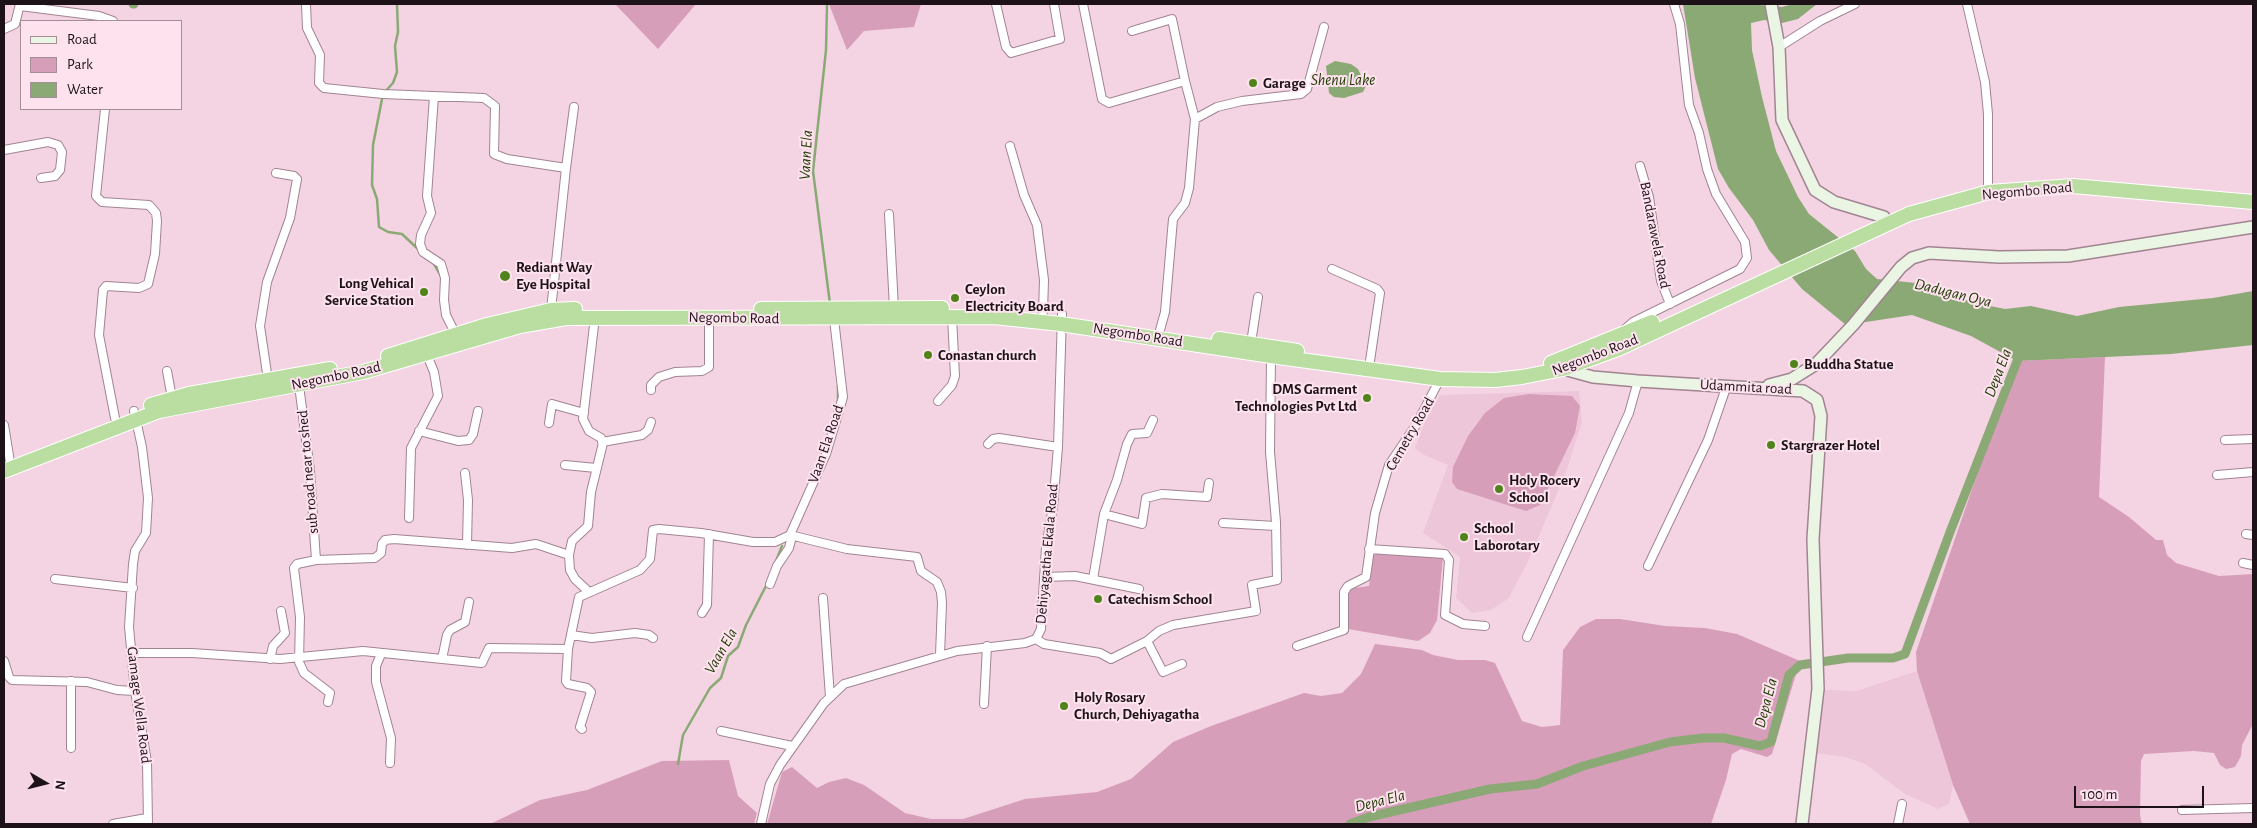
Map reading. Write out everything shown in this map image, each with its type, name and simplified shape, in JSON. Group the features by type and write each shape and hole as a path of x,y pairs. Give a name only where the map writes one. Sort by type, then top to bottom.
{"highway":[{"name":"Negombo Road","path":"1862,231 1884,217 1946,194 1988,184 2074,178 2253,195"},
{"name":"Negombo Road","path":"7,465 135,416 172,398 381,358 487,325 551,310 609,307 995,308 1043,312 1061,319 1271,356 1440,378 1495,380 1563,369 1618,349 1862,231 1947,202 1989,192 2074,186 2253,202"},
{"name":"Negombo Road","path":"7,465 115,418 135,416 363,372 427,355 520,326 566,318 994,317 1061,319 1160,330 1370,361 1466,371 1510,369 1549,364 1768,275"}],"street":[{"path":"306,4 307,28 320,55 319,83 324,88 484,98 495,106 494,154 507,159 566,168"},
{"path":"996,4 1006,47 1011,53 1060,40 1054,4"},
{"path":"1083,4 1102,99 1109,103 1186,81"},
{"path":"1612,340 1633,322 1740,269 1747,258 1745,242 1716,194 1706,169 1699,132 1689,105 1680,24 1674,4"},
{"path":"1771,4 1779,47 1779,84 1782,120 1814,190 1834,202 1884,217"},
{"path":"1779,47 1820,20 1855,4"},
{"path":"1967,4 1986,90 1988,184"},
{"path":"4,28 18,21 20,5 99,16 110,20"},
{"path":"1132,31 1172,19 1195,119 1185,202 1173,219 1165,312 1160,330"},
{"path":"1195,119 1218,107 1242,101 1301,94 1306,89 1324,27"},
{"path":"434,96 427,196 431,213 421,235 420,244 424,252 441,264 445,278 446,314 456,335"},
{"path":"551,310 574,107"},
{"path":"104,110 96,196 102,202 126,202 149,206 156,213 157,221 155,254 148,284 139,288 106,286 103,290 99,335 115,418"},
{"path":"4,150 48,142 58,145 62,152 60,170 55,176 41,178"},
{"path":"1010,146 1024,195 1037,225 1044,280 1043,312"},
{"name":"Bandarawela Road","path":"1640,166 1649,197 1661,281 1670,304"},
{"path":"268,380 260,326 267,282 290,218 297,179 294,176 276,173"},
{"path":"889,214 894,308"},
{"path":"1758,388 1792,379 1816,364 1853,325 1901,267 1912,258 1929,253 1999,257 2068,256 2253,227"},
{"path":"1332,269 1377,288 1380,293 1370,361"},
{"path":"1251,343 1258,297"},
{"path":"589,592 575,579 570,570 569,555 572,541 588,526 591,492 602,442 601,438 589,431 585,426 584,413 596,317"},
{"path":"938,401 952,385 955,376 952,317"},
{"path":"651,390 651,385 659,377 675,372 702,371 709,366 709,318"},
{"name":"Vaan Ela Road","path":"770,584 777,566 789,548 791,536 826,454 843,396 834,318"},
{"name":"Dehiyagatha Ekala Road","path":"761,824 772,779 792,746 830,697 844,684 940,655 986,646 1025,643 1036,639 1041,629 1044,578 1058,447 1061,319"},
{"path":"409,518 410,459 419,431 432,411 438,396 435,377 427,355"},
{"path":"1036,639 1044,644 1100,653 1111,660 1147,641 1159,630 1173,625 1256,611 1252,586 1277,580 1276,526 1270,452 1271,356"},
{"name":"Udammita road","path":"1549,364 1593,377 1803,391 1815,397 1821,408 1813,539 1818,676 1817,706 1802,824"},
{"path":"167,371 172,398"},
{"name":"Cemetry Road","path":"1297,646 1344,630 1344,592 1348,586 1366,577 1379,494 1389,465 1416,425 1440,378"},
{"path":"1527,637 1630,413 1638,381"},
{"name":"sub road near to shed","path":"299,385 310,471 316,560"},
{"path":"1648,566 1708,440 1727,385"},
{"path":"549,423 552,404 584,413"},
{"path":"419,431 458,441 469,440 473,434 478,411"},
{"name":"Gamage Wella Road","path":"135,416 146,471 148,498 146,533 134,556 130,627 135,691 145,740 148,821"},
{"path":"1093,579 1104,514 1117,480 1127,444 1132,434 1147,433 1153,420"},
{"path":"602,442 642,435 648,430 651,422"},
{"path":"4,425 7,465"},
{"path":"988,444 993,439 999,438 1058,447"},
{"path":"2225,440 2253,439"},
{"path":"565,465 596,468"},
{"path":"2217,475 2253,472"},
{"path":"465,473 468,500 467,545"},
{"path":"1104,514 1142,524 1146,498 1162,494 1207,497 1209,482"},
{"path":"1223,523 1276,526"},
{"path":"582,729 580,727 581,720 591,692 587,688 568,684 566,681 570,635 579,597 622,580 647,564 650,559 653,530 709,534 753,542 775,542 791,536 847,549 917,557 921,571 937,582 940,592 942,603 940,655"},
{"path":"702,613 707,605 709,534"},
{"path":"328,702 330,693 304,673 300,667 300,617 294,568 297,564 316,560 375,558 381,553 382,544 385,540 394,538 512,548 536,544 569,555"},
{"path":"1369,549 1445,554 1449,560 1445,615 1463,624 1485,626"},
{"path":"2243,563 2253,565"},
{"path":"1044,578 1075,576 1138,589"},
{"path":"56,579 133,588"},
{"path":"823,598 830,697"},
{"path":"442,659 447,635 450,630 465,622 469,602"},
{"path":"270,659 273,646 285,633 281,611"},
{"path":"570,635 592,638 635,633 649,635 653,638"},
{"path":"1147,641 1163,672 1182,664"},
{"path":"984,704 986,646"},
{"path":"132,653 192,653 270,659 357,651 482,663 489,648 568,649"},
{"path":"380,654 376,666 376,682 390,738 390,763"},
{"path":"4,661 9,677 12,680 87,682 118,690 135,691"},
{"path":"71,681 71,748"},
{"path":"721,731 792,746"},
{"path":"1898,824 1902,804"},
{"path":"2182,810 2253,808"},
{"path":"113,824 148,821"}],"shaded area":[{"name":"Holy Rocery School","path":"1579,391 1582,422 1565,475 1529,559 1509,598 1491,610 1472,613 1456,598 1460,557 1423,533 1448,465 1422,454 1415,448 1424,424 1440,395"},
{"path":"1917,671 1953,785 1949,804 1938,809 1905,794 1865,764 1845,757 1816,753 1825,690 1856,691"}],"green space":[{"path":"615,4 696,4 658,49"},
{"path":"829,4 921,4 914,27 864,31 847,50"},
{"path":"2105,357 2099,497 2129,517 2156,540 2163,540 2167,555 2176,563 2219,576 2253,574 2253,724 2242,745 2241,756 2235,767 2226,769 2220,765 2214,753 2194,751 2144,754 2141,761 2140,815 2142,824 1970,824 1953,785 1917,671 1916,652 2016,361"},
{"path":"1529,394 1572,396 1580,406 1575,433 1540,505 1526,511 1457,489 1452,482 1453,467 1468,436 1485,413 1504,398"},
{"path":"1376,554 1436,555 1443,558 1437,620 1430,633 1418,641 1348,629 1349,592 1354,588 1369,586 1372,556"},
{"path":"1596,619 1620,619 1665,626 1705,628 1737,634 1800,661 1772,754 1767,757 1741,749 1732,754 1726,780 1711,824 767,824 782,772 792,767 817,788 829,782 846,778 864,785 905,813 931,819 963,819 1025,799 1097,792 1131,779 1173,742 1211,726 1304,693 1321,696 1342,693 1361,674 1375,644 1422,650 1433,655 1458,660 1485,660 1495,663 1522,721 1542,727 1560,725 1563,650 1580,627"},
{"path":"729,760 738,796 757,813 754,824 490,824 540,800 587,790 662,761"}],"water":[{"path":"1683,4 1748,4 1782,7 1793,4 1817,4 1798,19 1782,23 1764,20 1751,23 1752,50 1762,97 1776,151 1798,197 1809,214 1855,251 1866,269 1877,279 1916,283 1929,289 1941,289 1975,303 2005,309 2031,306 2077,316 2119,307 2213,298 2253,291 2253,345 2171,354 2017,361 1971,336 1912,315 1846,325 1802,289 1769,250 1753,220 1729,188 1718,169 1695,78"},
{"name":"Shenu Lake","path":"1335,61 1351,64 1358,69 1366,86 1363,92 1344,98 1334,97 1329,93 1326,66"}],"waterway":[{"path":"397,4 398,32 395,46 397,72 393,83 383,94 373,145 372,185 377,199 379,227 388,232 402,234 419,250"},
{"name":"Vaan Ela","path":"827,4 826,50 813,171 830,304"},
{"path":"434,264 441,276"},
{"name":"Depa Ela","path":"1350,824 1369,817 1490,789 1537,784 1583,766 1670,742 1703,738 1724,738 1760,746 1771,742 1789,675 1800,665 1848,658 1893,658 1905,654 1950,532 2021,351"},
{"name":"Vaan Ela","path":"838,385 838,404"},
{"name":"Vaan Ela","path":"776,561 782,546"},
{"name":"Vaan Ela","path":"678,764 683,735 710,688 721,678 728,656 738,647 746,625 768,582"}],"place":[{"name":"Garage","path":"1253,83"},
{"name":"Rediant Way Eye Hospital","path":"505,276"},
{"name":"Long Vehical Service Station","path":"424,292"},
{"name":"Ceylon Electricity Board","path":"955,298"},
{"name":"Conastan church","path":"928,355"},
{"name":"Buddha Statue","path":"1794,364"},
{"name":"DMS Garment Technologies Pvt Ltd","path":"1367,398"},
{"name":"Stargrazer Hotel","path":"1771,445"},
{"name":"Holy Rocery School","path":"1499,489"},
{"name":"School Laborotary","path":"1464,537"},
{"name":"Catechism School","path":"1098,599"},
{"name":"Holy Rosary Church, Dehiyagatha","path":"1064,706"}],"water label":[{"name":"Dadugan Oya","path":"1953,293"}]}
